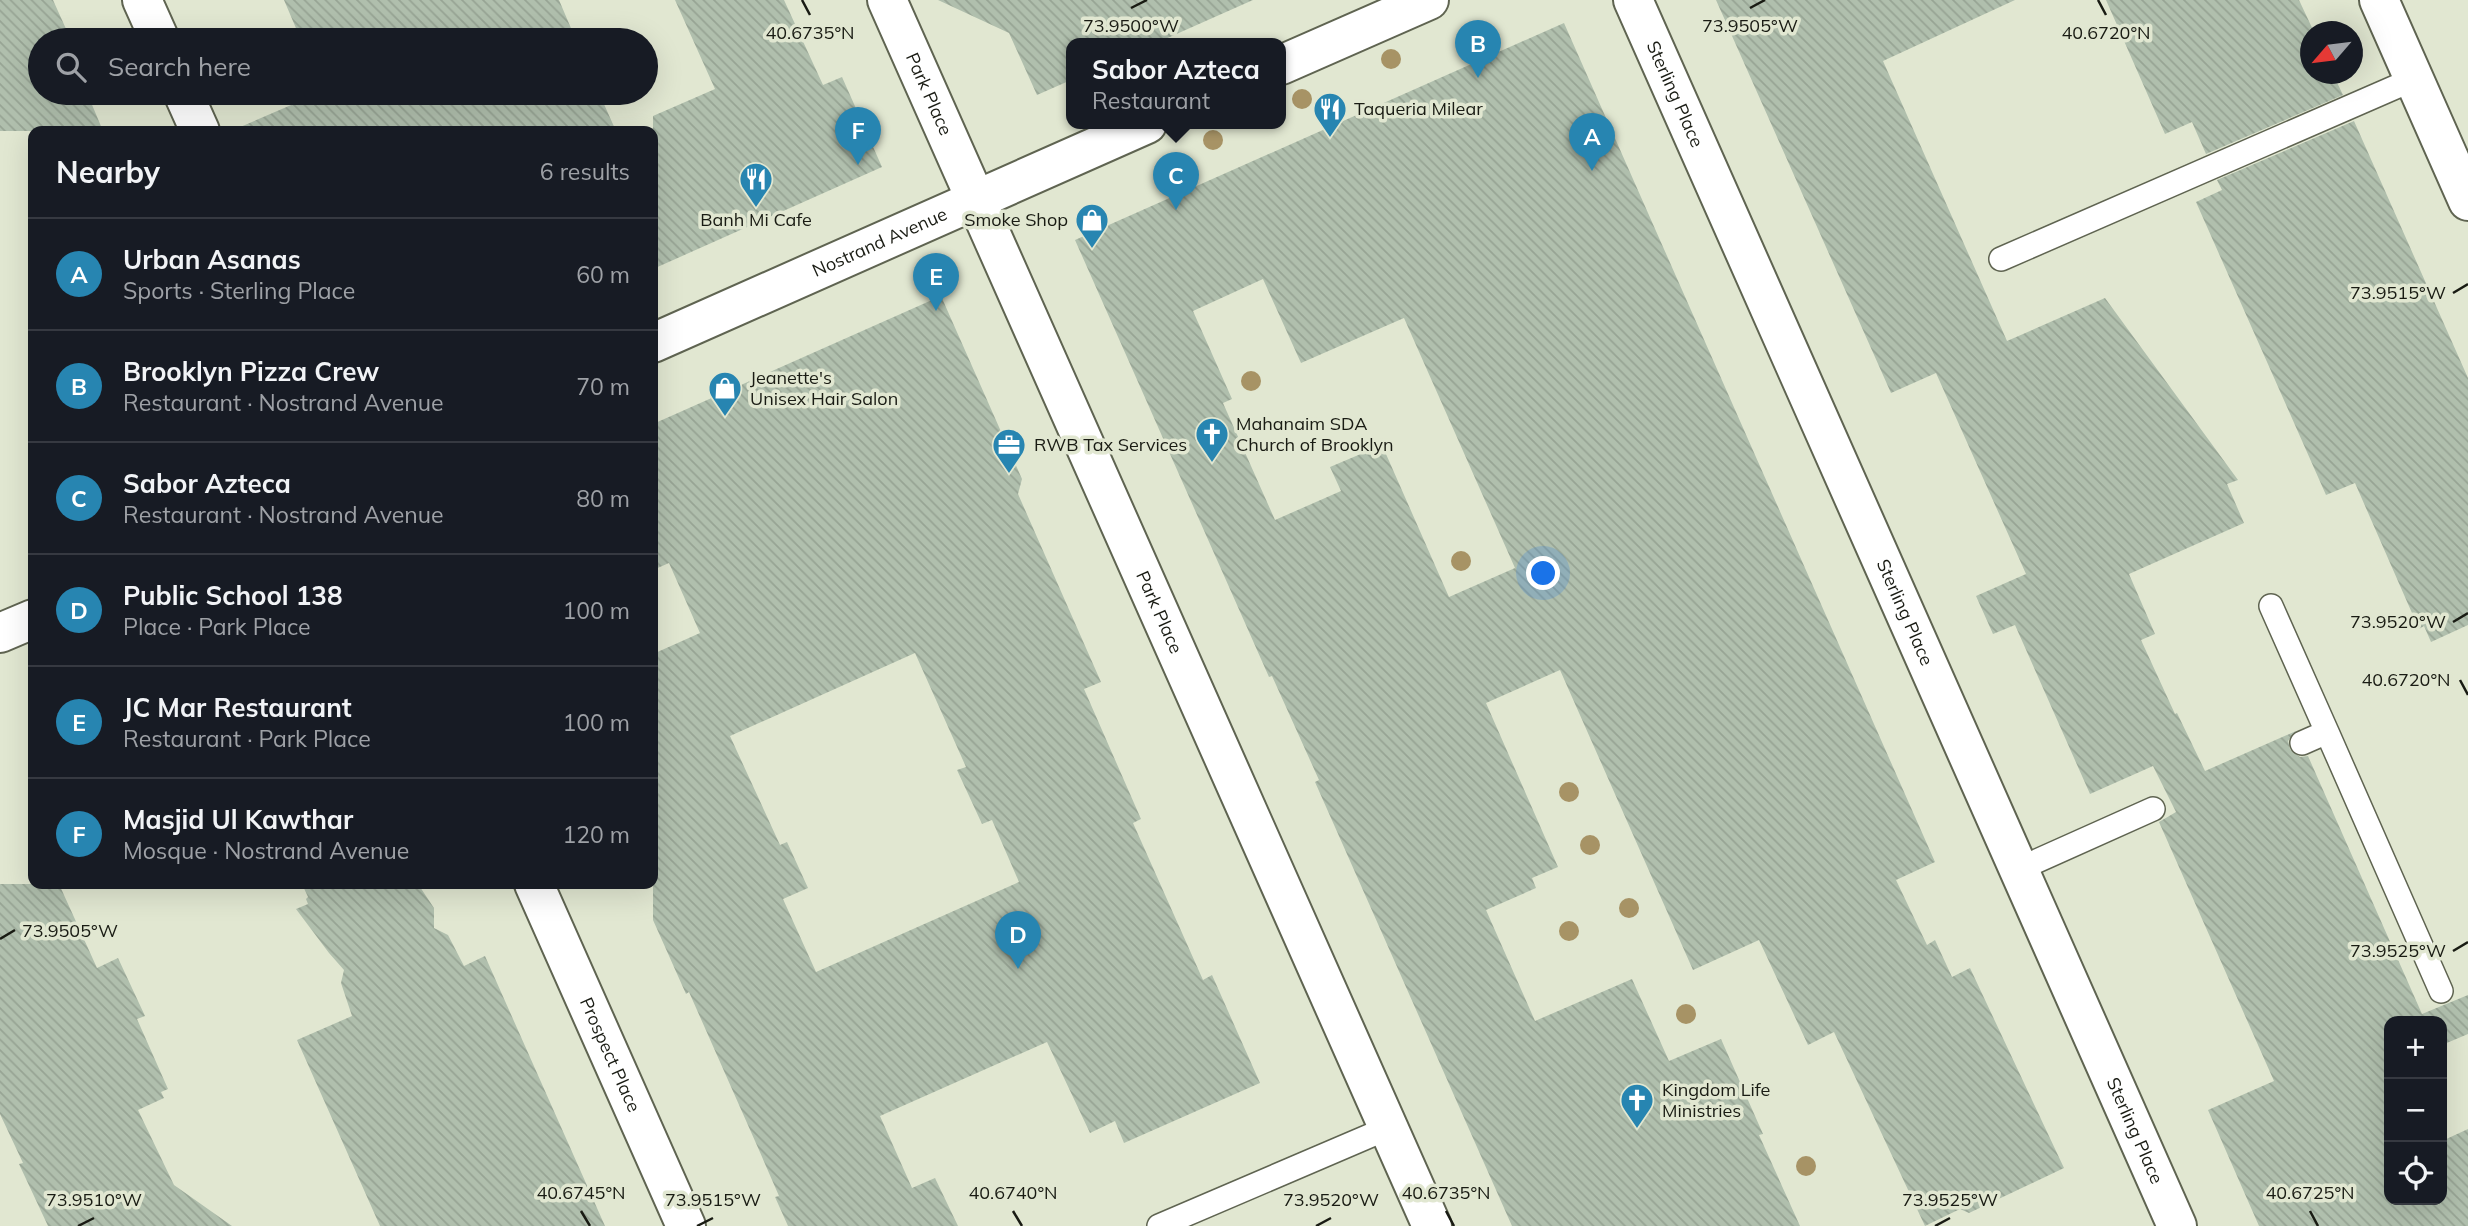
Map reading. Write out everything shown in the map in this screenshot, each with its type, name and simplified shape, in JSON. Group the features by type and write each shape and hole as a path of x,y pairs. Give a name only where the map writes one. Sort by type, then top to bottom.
{"street":[{"path":"142,0 155,28"},
{"name":"Park Place","path":"887,0 1432,1226"},
{"path":"1286,63 1429,0"},
{"name":"Sterling Place","path":"1633,0 2177,1226"},
{"path":"2379,0 2468,201"},
{"path":"188,105 198,126"},
{"name":"Nostrand Avenue","path":"658,341 1136,129"},
{"path":"0,634 28,621"},
{"name":"Prospect Place","path":"536,889 686,1226"}],"lane":[{"path":"2001,259 2414,79"},
{"path":"2271,606 2441,991"},
{"path":"2302,743 2327,732"},
{"path":"2019,869 2153,808"},
{"path":"1159,1226 1388,1128"}],"building":[{"path":"0,0 53,0 66,28 28,28 28,105 92,105 101,126 28,126 28,131 0,131"},
{"path":"284,0 559,0 571,28 296,28"},
{"path":"675,0 784,0 823,85 842,77 882,167 658,267 658,126 653,126 653,116 715,89"},
{"path":"938,0 1253,0 1168,38 1066,38 1066,82 1037,95 1009,33"},
{"path":"1716,0 2015,0 1883,61 2007,341 2105,298 2238,480 2227,484 2244,523 2129,574 2155,634 2141,640 2205,771 2296,731 2288,741 2290,749 2300,757 2308,756 2422,1014 2468,995 2468,1034 2447,1043 2447,1016 2384,1016 2384,1205 2447,1205 2447,1139 2468,1129 2468,1226 2259,1226 2208,1110 2274,1081 2159,822 2176,812 2153,766 2090,794 2015,625 1993,634 1976,596 2026,574 1936,373 1891,393"},
{"path":"2106,0 2299,0 2309,21 2300,21 2300,84 2338,84 2343,95 2206,154 2192,122 2165,134"},
{"path":"1564,23 1935,862 1896,880 1927,945 1935,940 1952,977 1970,968 2064,1168 1969,1213 1960,1209 1925,1226 1834,1032 1808,1045 1759,940 1693,970 1560,670 1486,703 1558,867 1532,878 1536,888 1486,910 1535,1021 1632,979 1669,1061 1721,1039 1763,1134 1759,1135 1800,1226 1512,1226 1315,782 1319,780 1272,676 1269,677 1075,240","holes":["1263,279 1301,363 1404,318 1515,568 1449,597 1382,445 1330,467 1341,491 1275,520 1223,403 1232,399 1193,311"]},
{"path":"291,105 604,105 614,126 243,126"},
{"path":"2354,121 2468,378 2468,625 2431,642 2424,626 2419,629 2355,483 2326,495 2196,202 2222,190 2217,180"},
{"path":"941,296 1022,479 1018,494 1101,682 1084,689 1141,819 1133,823 1203,980 1212,975 1260,1083 1124,1143 1115,1121 1090,1133 1047,1042 880,1116 912,1188 935,1178 958,1226 788,1226 775,1197 779,1196 759,1150 689,992 686,994 653,920 653,889 658,889 658,652 700,633 669,563 658,568 658,422","holes":["915,653 966,767 957,770 982,824 992,820 1019,882 816,972 783,899 808,888 787,842 780,845 730,736"]},
{"path":"0,884 28,884 28,889 61,889 97,968 118,958 145,1016 137,1019 168,1089 161,1092 164,1098 138,1110 174,1185 232,1226 48,1226 19,1164 23,1163 0,1114"},
{"path":"304,889 421,889 434,908 434,928 448,935 464,966 485,956 605,1226 380,1226 297,1040 352,1016 341,983 344,970 296,909 308,904"}],"place":[{"name":"Brooklyn Pizza Crew","path":"1478,78"},
{"name":"Taqueria Milear","path":"1330,139"},
{"name":"Masjid Ul Kawthar","path":"858,165"},
{"name":"Urban Asanas","path":"1592,171"},
{"name":"Banh Mi Cafe","path":"756,209"},
{"name":"Sabor Azteca","path":"1176,210"},
{"name":"Smoke Shop","path":"1092,250"},
{"name":"JC Mar Restaurant","path":"936,311"},
{"name":"Jeanette's Unisex Hair Salon","path":"725,418"},
{"name":"Mahanaim SDA Church of Brooklyn","path":"1212,464"},
{"name":"RWB Tax Services","path":"1009,475"},
{"name":"Public School 138","path":"1018,969"},
{"name":"Kingdom Life Ministries","path":"1637,1130"}]}
